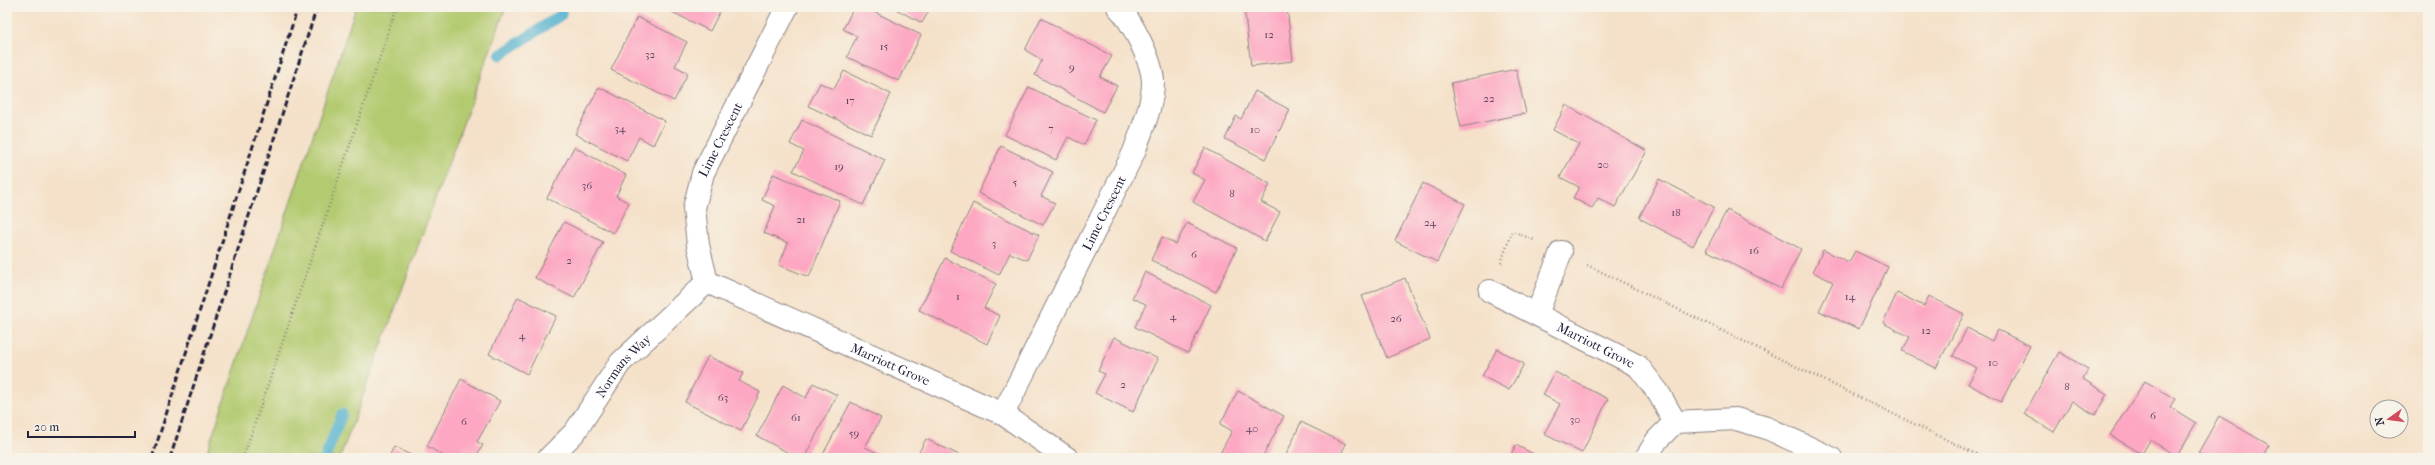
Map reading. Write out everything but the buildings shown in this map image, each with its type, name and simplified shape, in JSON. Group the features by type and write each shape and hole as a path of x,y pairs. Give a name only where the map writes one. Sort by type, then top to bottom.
{"street":[{"name":"Lime Crescent","path":"707,282 698,245 694,208 703,173 787,7"},
{"name":"Lime Crescent","path":"1003,414 1134,152 1148,114 1153,80 1142,46 1128,17 1118,7"},
{"path":"1536,314 1561,252"},
{"name":"Marriott Grove","path":"707,282 1003,414 1067,458"},
{"name":"Normans Way","path":"549,458 575,432 620,363 707,282"},
{"name":"Marriott Grove","path":"1490,291 1638,366 1658,392 1675,422"},
{"path":"1646,458 1657,440 1675,422 1736,419 1767,428 1831,458"}],"path":[{"path":"243,458 397,7"},
{"path":"1490,291 1512,231 1561,252 1984,458"}],"green space":[{"path":"356,7 506,7 340,458 205,458"}],"waterway":[{"path":"500,55 561,15 562,7"},
{"path":"325,458 342,414"}],"railway":[{"path":"152,458 298,7"},
{"path":"170,458 317,7"}]}
